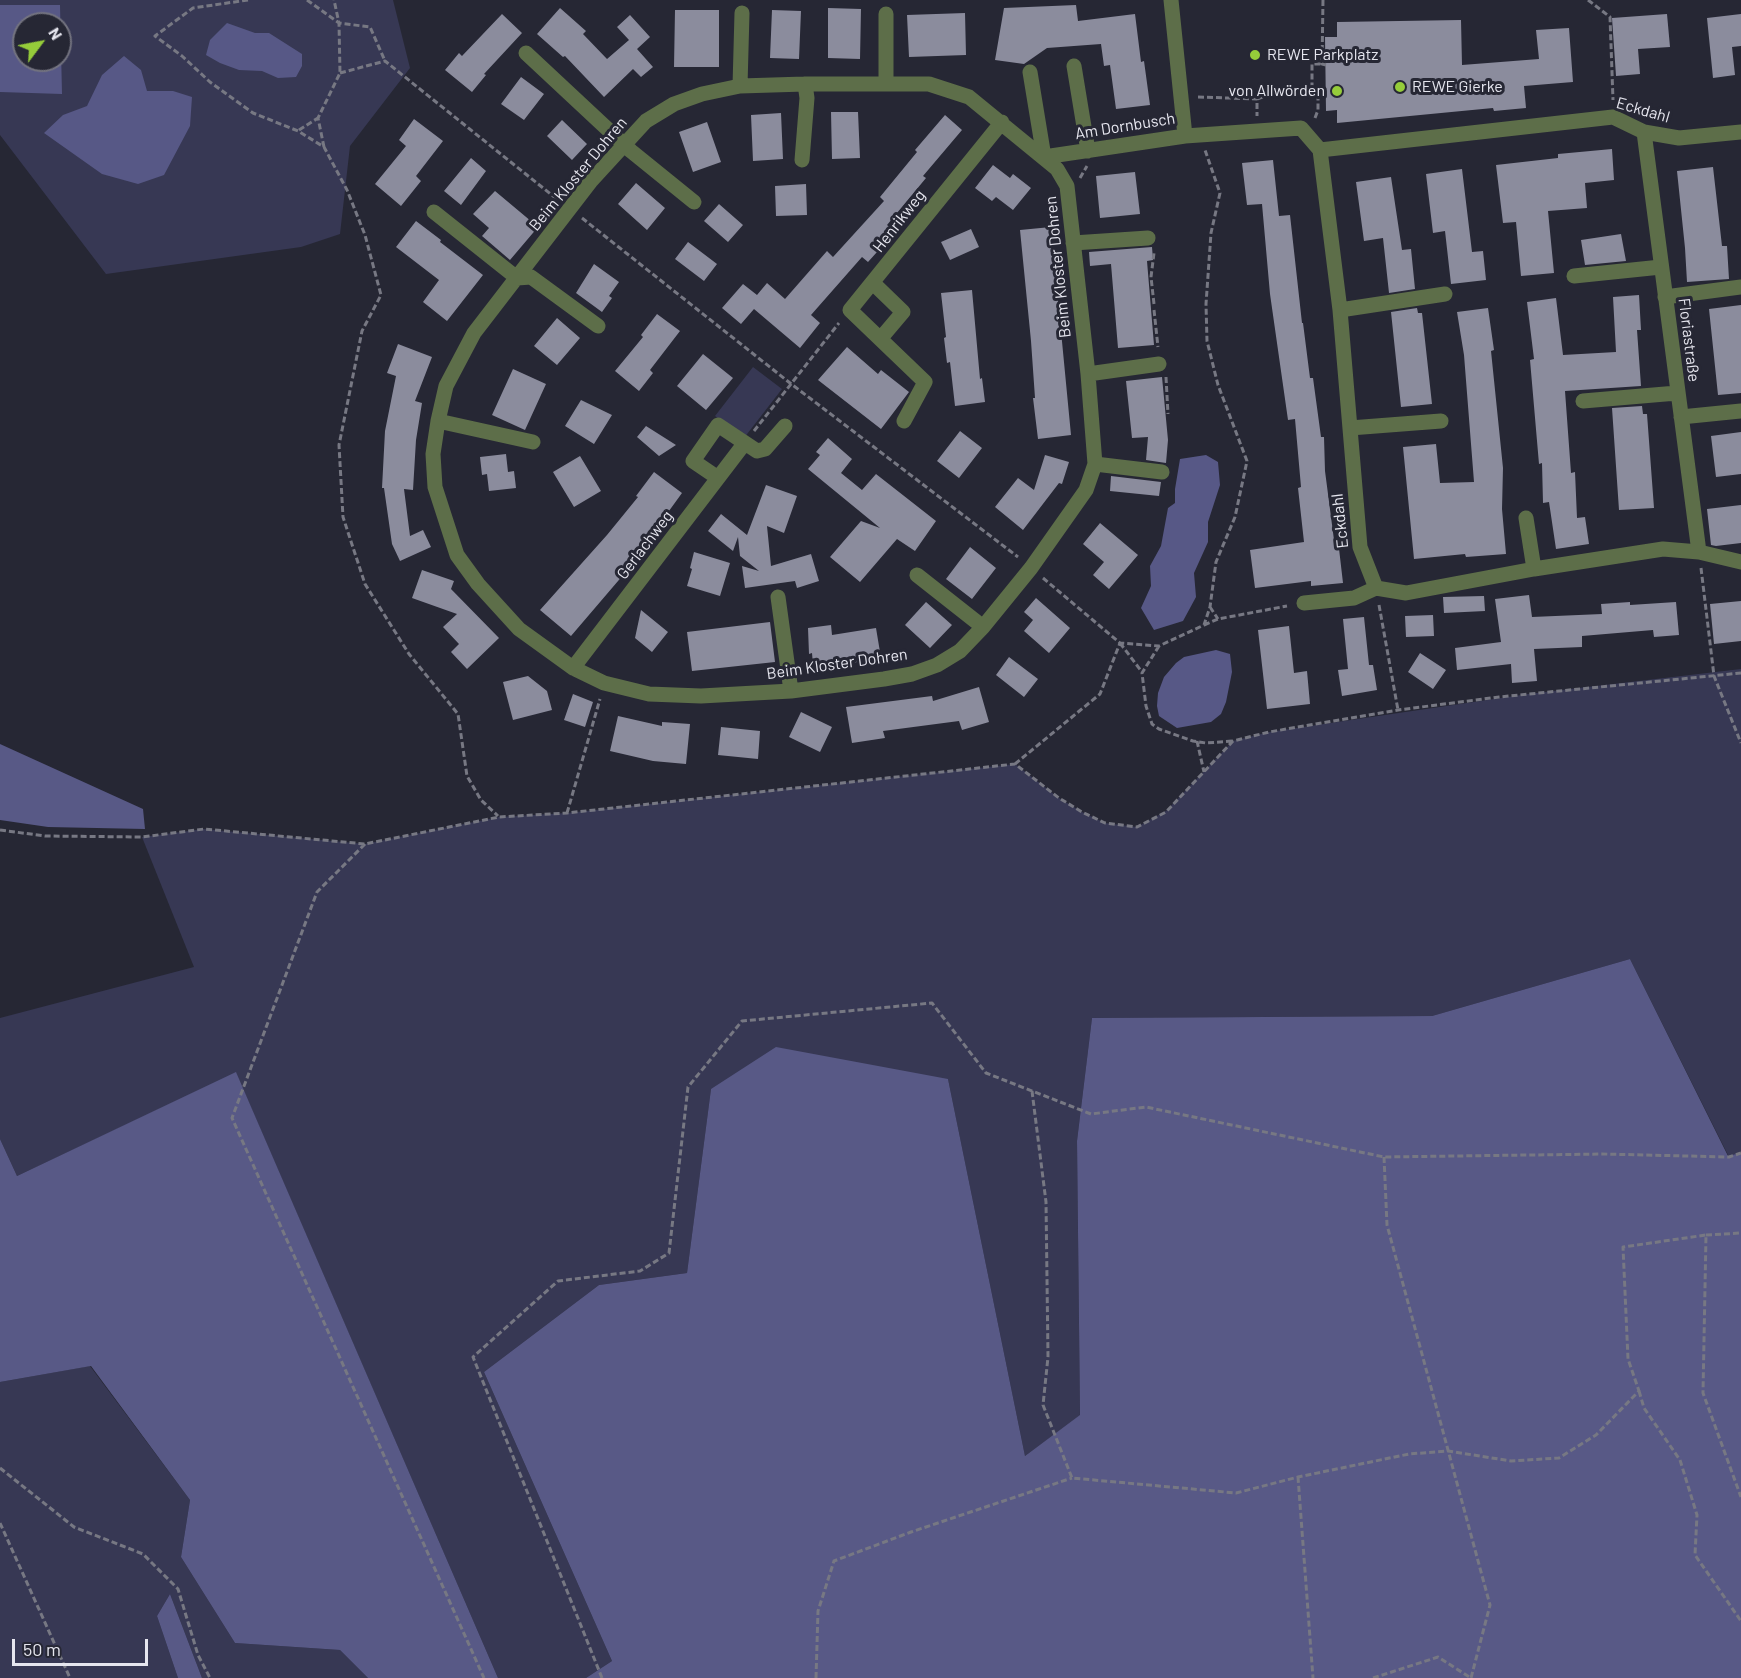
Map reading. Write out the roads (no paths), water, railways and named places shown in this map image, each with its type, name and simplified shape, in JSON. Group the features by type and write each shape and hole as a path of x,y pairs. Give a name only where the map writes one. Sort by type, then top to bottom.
{"street":[{"name":"Am Dornbusch","path":"1044,157 1088,158 1192,135 1171,0"},
{"path":"740,86 742,13"},
{"path":"885,84 886,14"},
{"path":"526,53 624,144 694,202"},
{"path":"1074,66 1088,158"},
{"path":"1030,72 1044,157"},
{"path":"802,160 807,98 805,84"},
{"name":"Beim Kloster Dohren","path":"805,84 929,84 969,97 1057,169 1067,186 1088,374 1095,464 1086,490 1031,568 960,651 937,665 912,674 791,691 701,696 649,694 604,682 573,668 519,629 478,584 457,555 435,487 433,454 446,386 474,333 517,278 575,213 624,144 646,121 674,104 702,94 740,86 805,84"},
{"name":"Eckdahl","path":"1376,588 1359,547 1340,310 1320,150 1613,117 1644,132 1679,138 1741,132"},
{"name":"Henrikweg","path":"881,338 850,310 1002,122"},
{"path":"1192,135 1301,128 1320,150"},
{"name":"Floriastraße","path":"1644,132 1699,552"},
{"path":"434,212 517,278 531,277 598,326"},
{"path":"1073,243 1148,238"},
{"path":"1574,276 1661,267"},
{"path":"873,283 903,312 881,338 925,382 904,420"},
{"path":"1665,297 1741,287"},
{"path":"1340,310 1445,294"},
{"path":"1088,374 1159,364"},
{"path":"1584,401 1677,393"},
{"path":"1680,417 1741,411"},
{"path":"438,421 533,442"},
{"path":"1350,428 1441,421"},
{"path":"718,478 693,461 718,425 758,451 765,448 785,426"},
{"name":"Gerlachweg","path":"573,668 744,444"},
{"path":"1095,464 1162,472"},
{"path":"1526,518 1534,569"},
{"path":"1304,603 1354,598 1376,588 1406,593 1534,569 1663,549 1699,552 1741,562"},
{"path":"917,575 982,627"},
{"path":"778,597 791,691"}],"place":[{"name":"REWE Parkplatz","path":"1255,55"},
{"name":"REWE Gierke","path":"1400,87"},
{"name":"von Allwörden","path":"1337,91"}]}
